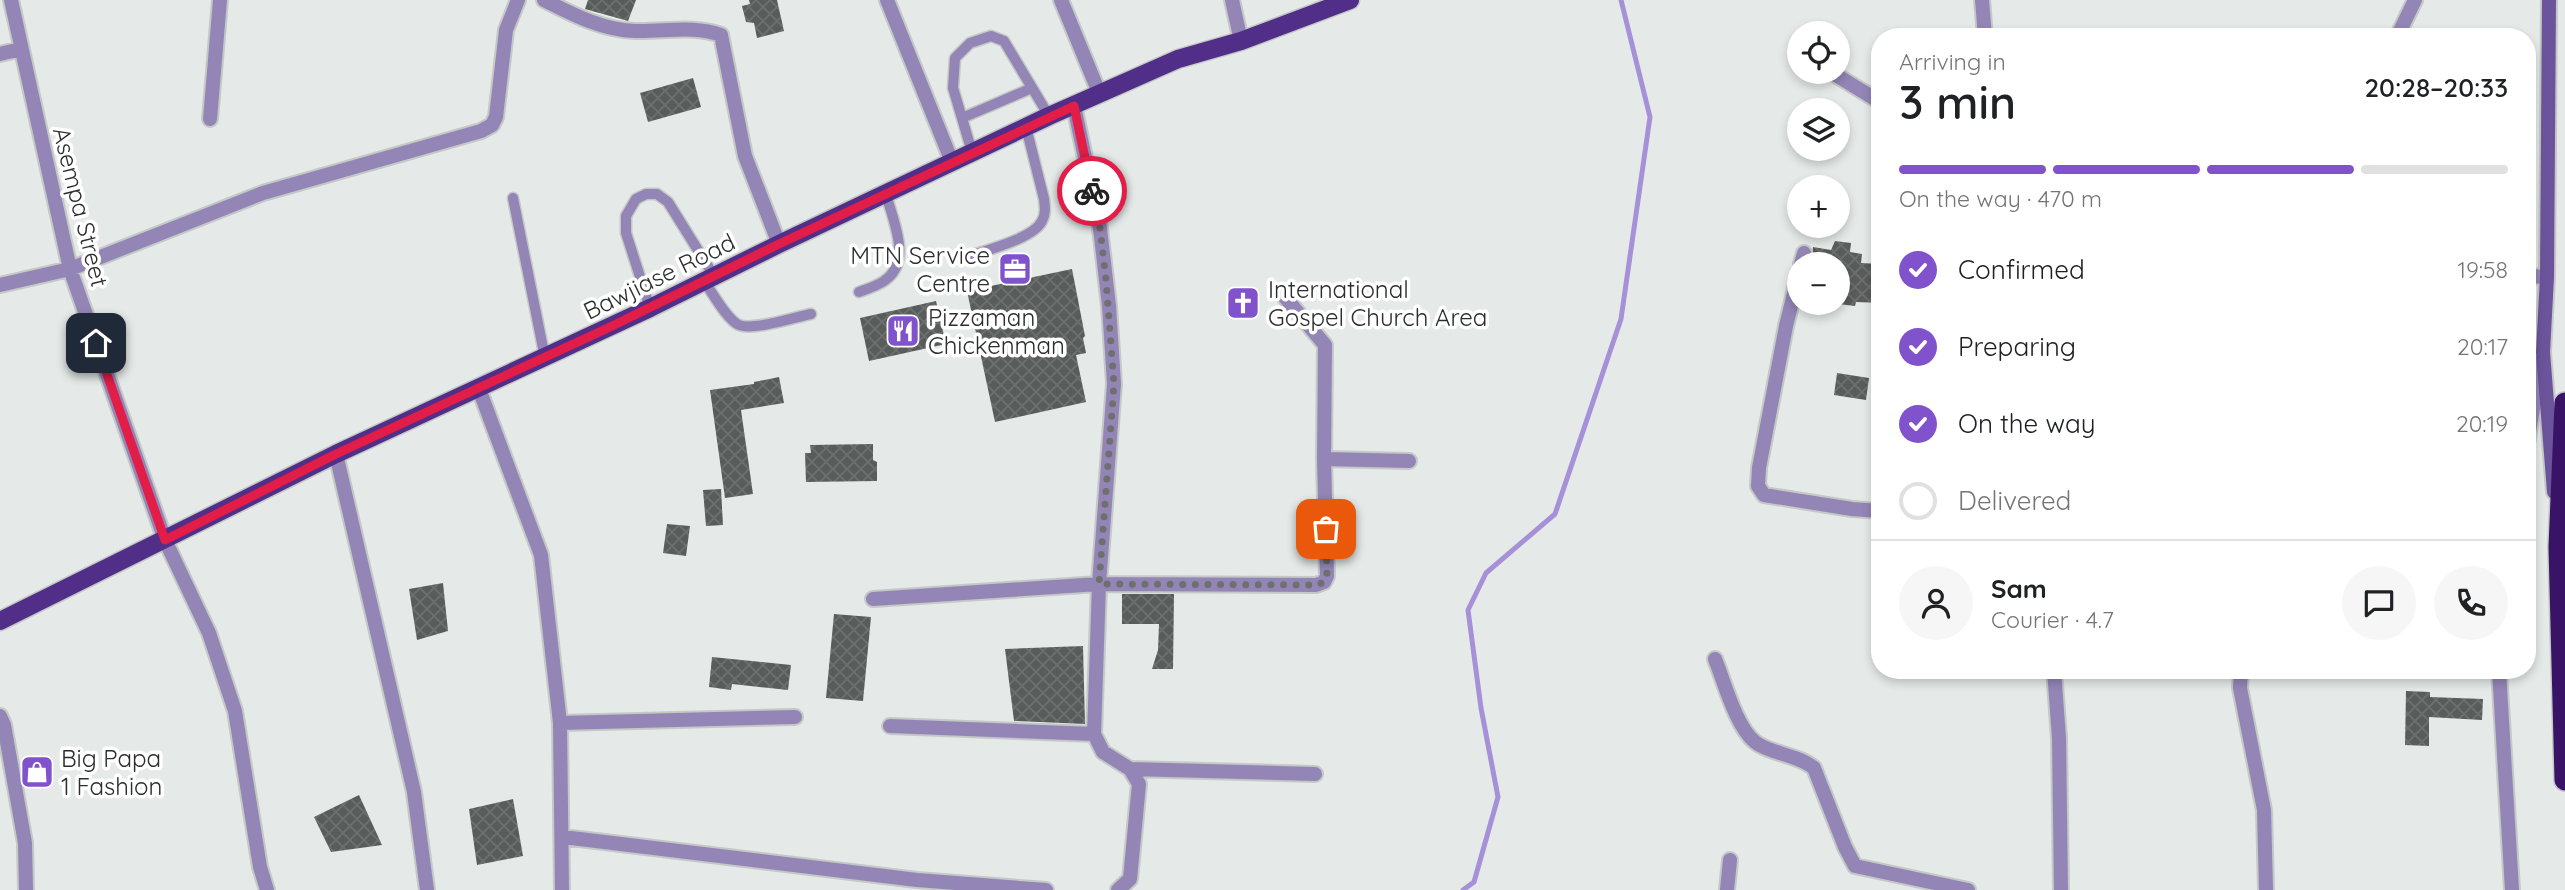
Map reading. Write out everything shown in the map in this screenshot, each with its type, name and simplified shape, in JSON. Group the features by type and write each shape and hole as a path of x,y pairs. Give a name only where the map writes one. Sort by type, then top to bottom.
{"highway":[{"path":"2565,403 2559,547 2565,780"}],"main road":[{"name":"Bawjiase Road","path":"0,621 336,454 545,358 1049,116 1178,59 1241,41 1350,0"},
{"path":"2549,0 2547,277 2543,352 2547,428 2559,547"}],"street":[{"name":"Asempa Street","path":"11,0 70,269 165,540 209,633 235,711 260,867 267,890"},
{"path":"210,119 220,0"},
{"path":"0,285 70,269 263,193 481,131 492,125 506,30 518,0"},
{"path":"544,0 586,21 632,32 705,29 721,35 745,156 779,244"},
{"path":"887,0 952,162"},
{"path":"1061,0 1100,95"},
{"path":"1231,0 1241,41"},
{"path":"1982,0 1984,28"},
{"path":"2402,28 2415,0"},
{"path":"0,54 21,49"},
{"path":"1850,84 1871,97"},
{"path":"1074,106 1100,228 1114,384 1099,584 1094,734 1103,752 1130,769 1139,784 1130,879 1118,890"},
{"path":"2536,276 2547,277"},
{"path":"873,598 1099,584 1316,585 1324,582 1327,576 1325,345 1284,296"},
{"path":"1789,315 1759,468 1758,486 1764,495 1871,510"},
{"path":"2536,392 2543,352"},
{"path":"479,388 541,555 561,723 562,890"},
{"path":"336,454 414,792 427,890"},
{"path":"1324,459 1409,461"},
{"path":"1715,659 1742,727 1755,742 1806,761 1814,768 1855,866 1968,890"},
{"path":"2055,679 2059,738 2061,890"},
{"path":"2240,679 2264,810 2266,890"},
{"path":"2500,679 2512,890"},
{"path":"0,716 4,725 25,843 26,890"},
{"path":"561,723 795,717"},
{"path":"890,726 1094,734"},
{"path":"1130,769 1315,774"},
{"path":"563,837 917,880 1046,890"},
{"path":"1727,890 1730,860"}],"lane":[{"path":"972,152 953,88 955,58 970,43 991,36 1004,41 1049,116"},
{"path":"962,118 1032,88"},
{"path":"967,257 1025,235 1042,222 1044,199 1026,127"},
{"path":"650,308 626,233 626,216 636,199 646,194 656,194 668,202 731,319 739,325 750,326 811,314"},
{"path":"859,292 886,280 901,257 886,194"},
{"path":"513,198 545,358"}],"building":[{"path":"588,0 636,0 628,21 585,9"},
{"path":"749,0 777,0 784,31 757,38 754,23 746,22 742,6 750,4"},
{"path":"693,78 701,107 648,122 640,93"},
{"path":"1835,241 1851,243 1850,252 1812,252 1813,247 1831,250"},
{"path":"1850,252 1862,254 1861,263 1871,264 1871,303 1856,302 1855,306 1850,305"},
{"path":"1072,269 1085,336 1083,338 1086,353 1076,355 1086,402 995,422 967,291"},
{"name":"Pizzaman Chickenman","path":"936,301 946,344 869,361 860,318"},
{"path":"1837,373 1869,378 1866,400 1834,395"},
{"path":"779,377 784,403 741,410 753,494 725,498 710,390 754,384"},
{"path":"873,444 877,481 806,482 805,453 811,453 810,445"},
{"path":"721,489 723,525 706,526 703,490"},
{"path":"667,524 690,526 686,556 663,553"},
{"path":"443,583 448,631 417,640 409,589"},
{"path":"1122,594 1174,594 1173,669 1152,669 1158,650 1159,624 1122,624"},
{"path":"834,614 871,617 863,701 826,698"},
{"path":"1083,646 1085,724 1014,721 1005,649"},
{"path":"712,657 791,665 788,690 732,684 731,690 709,687"},
{"path":"2406,691 2430,692 2430,697 2483,699 2482,720 2429,717 2429,746 2405,745"},
{"path":"359,795 382,845 331,852 314,817"},
{"path":"513,799 523,856 477,865 469,809"}],"waterway":[{"path":"1463,890 1474,882 1498,797 1481,708 1468,610 1486,573 1555,514 1621,319 1650,117 1621,0"}],"way so far":[{"path":"1092,191 1100,228 1109,306 1114,384 1099,584 1316,585 1324,582 1327,576 1326,529"}],"place":[{"name":"MTN Service Centre","path":"1015,269"},
{"name":"International Gospel Church Area","path":"1243,303"},
{"name":"Pizzaman Chickenman","path":"903,331"},
{"name":"Big Papa 1 Fashion","path":"37,772"}],"route":[{"path":"96,343 165,540 336,454 1074,106 1092,191"}]}
